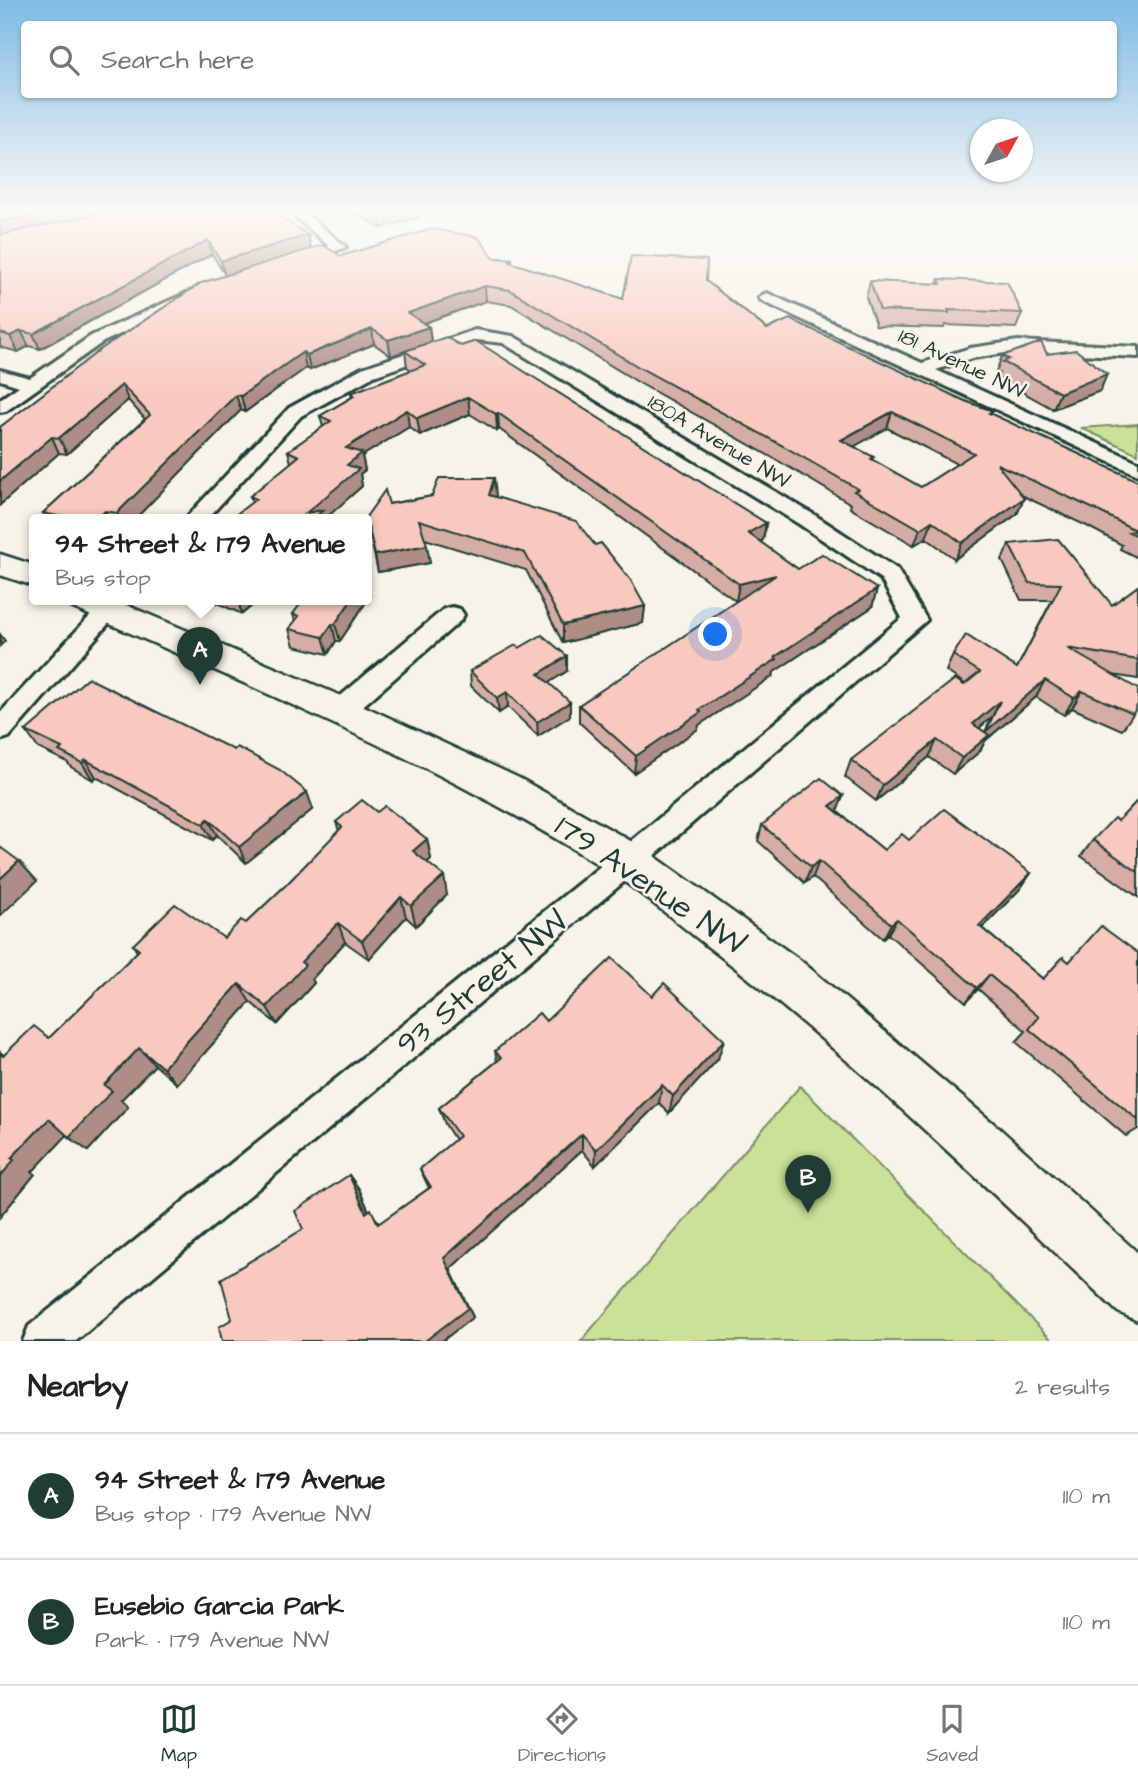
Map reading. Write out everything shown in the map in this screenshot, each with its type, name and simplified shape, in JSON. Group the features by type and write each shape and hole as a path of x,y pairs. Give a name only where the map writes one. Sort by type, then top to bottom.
{"street":[{"path":"0,407 97,339 204,290"},
{"name":"181 Avenue NW","path":"768,298 1138,469"},
{"name":"180A Avenue NW","path":"200,514 295,412 368,372 475,335 507,339 889,574 915,620"},
{"path":"921,369 970,353 1018,346 1138,352"},
{"path":"0,375 31,384"},
{"path":"0,564 29,574"},
{"path":"0,730 101,605"},
{"name":"179 Avenue NW","path":"107,605 505,789 628,861 784,975 981,1146 1138,1292"},
{"path":"340,711 452,615"},
{"name":"93 Street NW","path":"44,1341 628,861 915,620"}],"green space":[{"path":"1138,424 1138,454 1081,428"},
{"path":"800,1086 1053,1341 581,1341"}],"building":[{"path":"0,272 149,272 33,334 21,331 10,336 0,333"},
{"path":"238,272 539,272 623,299 628,272 706,272 706,281 767,329 790,319 965,401 993,411 989,413 1138,481 1138,536 1129,532 1137,531 1096,510 997,464 1024,498 962,543 932,521 920,529 854,491 858,489 642,369 510,290 485,286 408,313 429,327 388,340 372,329 307,355 303,352 241,396 236,395 117,513 43,513 150,415 122,385 59,438 52,437 0,481 0,427 101,349 201,283","holes":["892,412 974,453 921,487 871,459 874,457 841,440"]},
{"path":"939,279 1007,282 1022,313 880,310 870,281 941,284"},
{"path":"446,337 461,346 476,341 766,523 748,533 798,569 822,554 877,589 775,657 777,659 699,710 701,712 636,756 579,705 776,575 739,584 498,413 468,397 417,418 407,410 346,448 362,453 347,465 359,469 306,513 323,510 319,514 236,514 256,499 250,496 299,456 288,451 331,421 320,416 354,396 351,393 425,365 405,351"},
{"path":"1041,342 1047,354 1076,350 1107,374 1060,393 1003,362 1009,359 1002,356"},
{"path":"439,478 494,478 489,495 576,521 595,545 601,543 630,579 645,606 563,625 525,553 419,520 427,545 375,555 372,514 368,514 385,490 389,504 432,496"},
{"path":"1058,539 1112,605 1138,586 1138,660 1067,648 1138,689 1138,704 1133,714 1082,691 1074,698 1045,680 986,731 1000,701 973,724 989,735 962,758 937,740 883,785 851,760 955,679 964,685 980,672 953,655 966,635 1017,668 1061,584 1029,583 1009,544"},
{"path":"300,605 348,605 323,637 289,629 299,616 293,614"},
{"path":"542,635 567,656 539,674 570,702 537,722 507,692 497,698 470,671 516,645 519,648"},
{"path":"88,678 234,750 237,747 280,770 307,792 239,847 208,819 203,824 86,760 82,763 59,751 62,748 26,731"},
{"path":"821,778 843,796 830,806 884,850 902,834 909,840 944,809 1031,873 979,926 1043,979 1063,957 1069,962 1101,926 1138,953 1138,1120 1029,1029 1039,1017 989,975 977,988 897,919 891,924 819,861 811,867 762,825"},
{"path":"362,800 377,812 385,806 427,839 413,851 444,876 411,906 401,897 362,941 338,923 301,962 305,965 267,1007 239,984 163,1068 139,1048 104,1085 112,1091 69,1137 49,1119 11,1158 14,1160 0,1177 0,1053 3,1056 34,1026 49,1038 139,950 133,945 175,904 224,938 241,920 246,923 342,827 336,822"},
{"path":"1138,800 1138,872 1093,840 1114,818 1118,821"},
{"path":"0,847 19,861 0,879"},
{"path":"612,958 652,996 664,983 724,1040 673,1096 662,1085 596,1150 582,1134 444,1258 468,1308 425,1341 222,1341 219,1327 232,1319 221,1279 303,1229 295,1211 349,1175 366,1213 371,1209 378,1224 431,1187 420,1169 459,1136 439,1108 501,1058 495,1051 539,1013 546,1021"}],"place":[{"name":"94 Street & 179 Avenue","path":"200,685"},
{"name":"Eusebio Garcia Park","path":"808,1213"}]}
